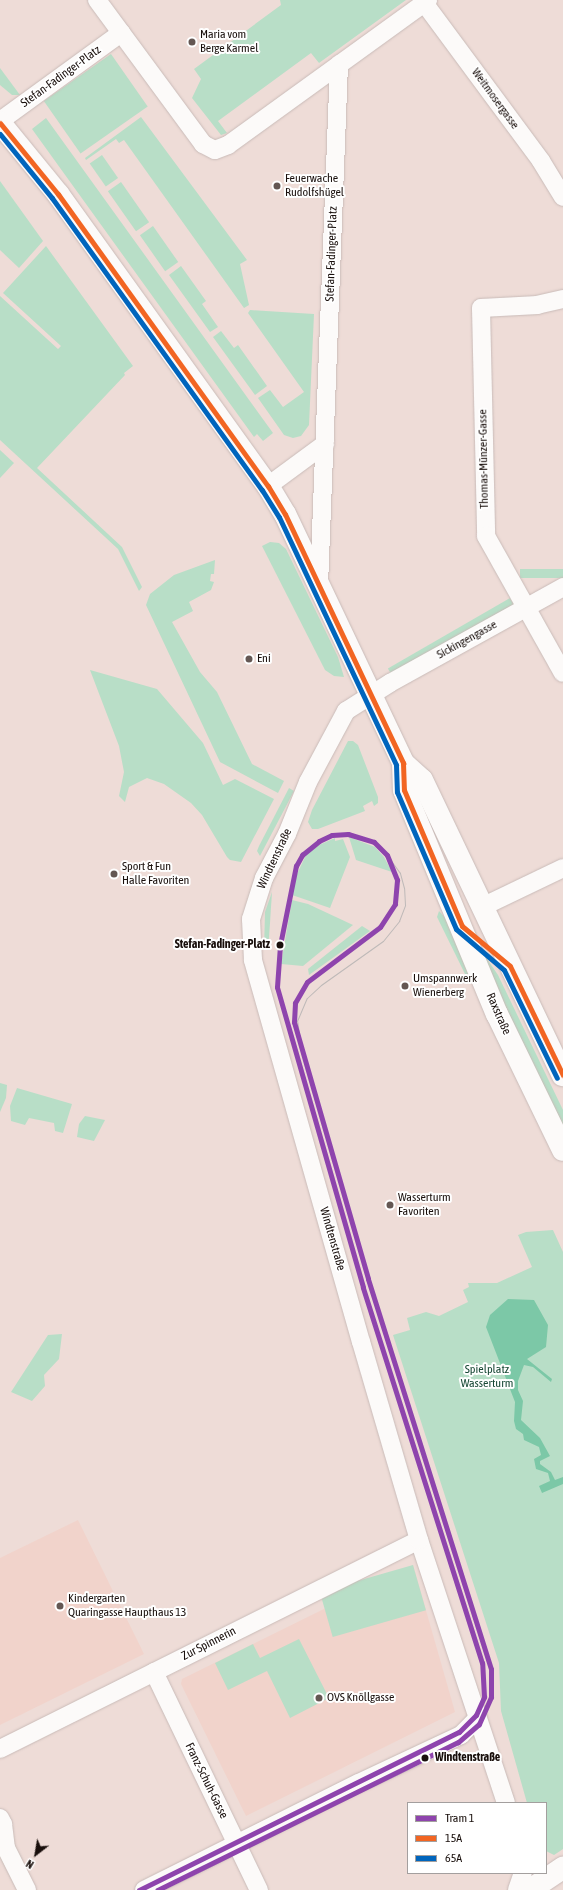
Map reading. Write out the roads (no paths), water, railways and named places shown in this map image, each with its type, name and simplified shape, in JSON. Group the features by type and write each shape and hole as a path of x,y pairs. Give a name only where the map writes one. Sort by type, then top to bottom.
{"main road":[{"name":"Raxstraße","path":"0,122 58,194 268,486 285,514 320,585 403,763 404,790 497,1014 563,1150"},
{"name":"Raxstraße","path":"403,763 422,780 563,1075"},
{"path":"530,1890 563,1868"}],"street":[{"path":"97,0 203,144 215,150 228,145 425,1"},
{"name":"Weitmosergasse","path":"425,1 541,161 563,197"},
{"name":"Stefan-Fadinger-Platz","path":"0,122 121,33"},
{"name":"Stefan-Fadinger-Platz","path":"320,585 339,64"},
{"name":"Thomas-Münzer-Gasse","path":"563,299 538,305 481,308 486,536 525,608 563,673"},
{"path":"268,486 325,444"},
{"name":"Sickingengasse","path":"371,694 563,586"},
{"name":"Windtenstraße","path":"371,694 346,711 308,782 287,834 264,878 251,919 250,944 276,1044 419,1540 477,1720 506,1802"},
{"path":"482,907 563,868"},
{"name":"Zur Spinnerin","path":"0,1749 419,1540"},
{"name":"Franz-Schuh-Gasse","path":"154,1672 259,1890"},
{"path":"144,1890 236,1843 461,1735 477,1720"},
{"path":"0,1818 4,1824 6,1848 27,1890"},
{"path":"517,1890 523,1874"}],"tram line":[{"name":"1","path":"139,1890 459,1732 476,1715 484,1697 482,1663 363,1287 277,987 280,945 296,866 302,855 319,841 332,835 348,834 374,842 387,855 397,880 395,904 380,927 307,982 295,1003 294,1022 368,1279 491,1669 491,1697 479,1724 458,1742 157,1890"},
{"path":"301,1048 297,1021 307,998 321,985 383,941 399,921 405,905 404,888 400,873 387,855"}],"place":[{"name":"Maria vom Berge Karmel","path":"192,42"},
{"name":"Feuerwache Rudolfshügel","path":"277,186"},
{"name":"Eni","path":"249,659"},
{"name":"Sport & Fun Halle Favoriten","path":"114,874"},
{"name":"Stefan-Fadinger-Platz","path":"280,945"},
{"name":"Umspannwerk Wienerberg","path":"405,986"},
{"name":"Wasserturm Favoriten","path":"390,1205"},
{"name":"Kindergarten Quaringasse Haupthaus 13","path":"60,1606"},
{"name":"OVS Knöllgasse","path":"319,1698"},
{"name":"Windtenstraße","path":"425,1758"}],"park label":[{"name":"Spielplatz Wasserturm","path":"487,1377"}]}
